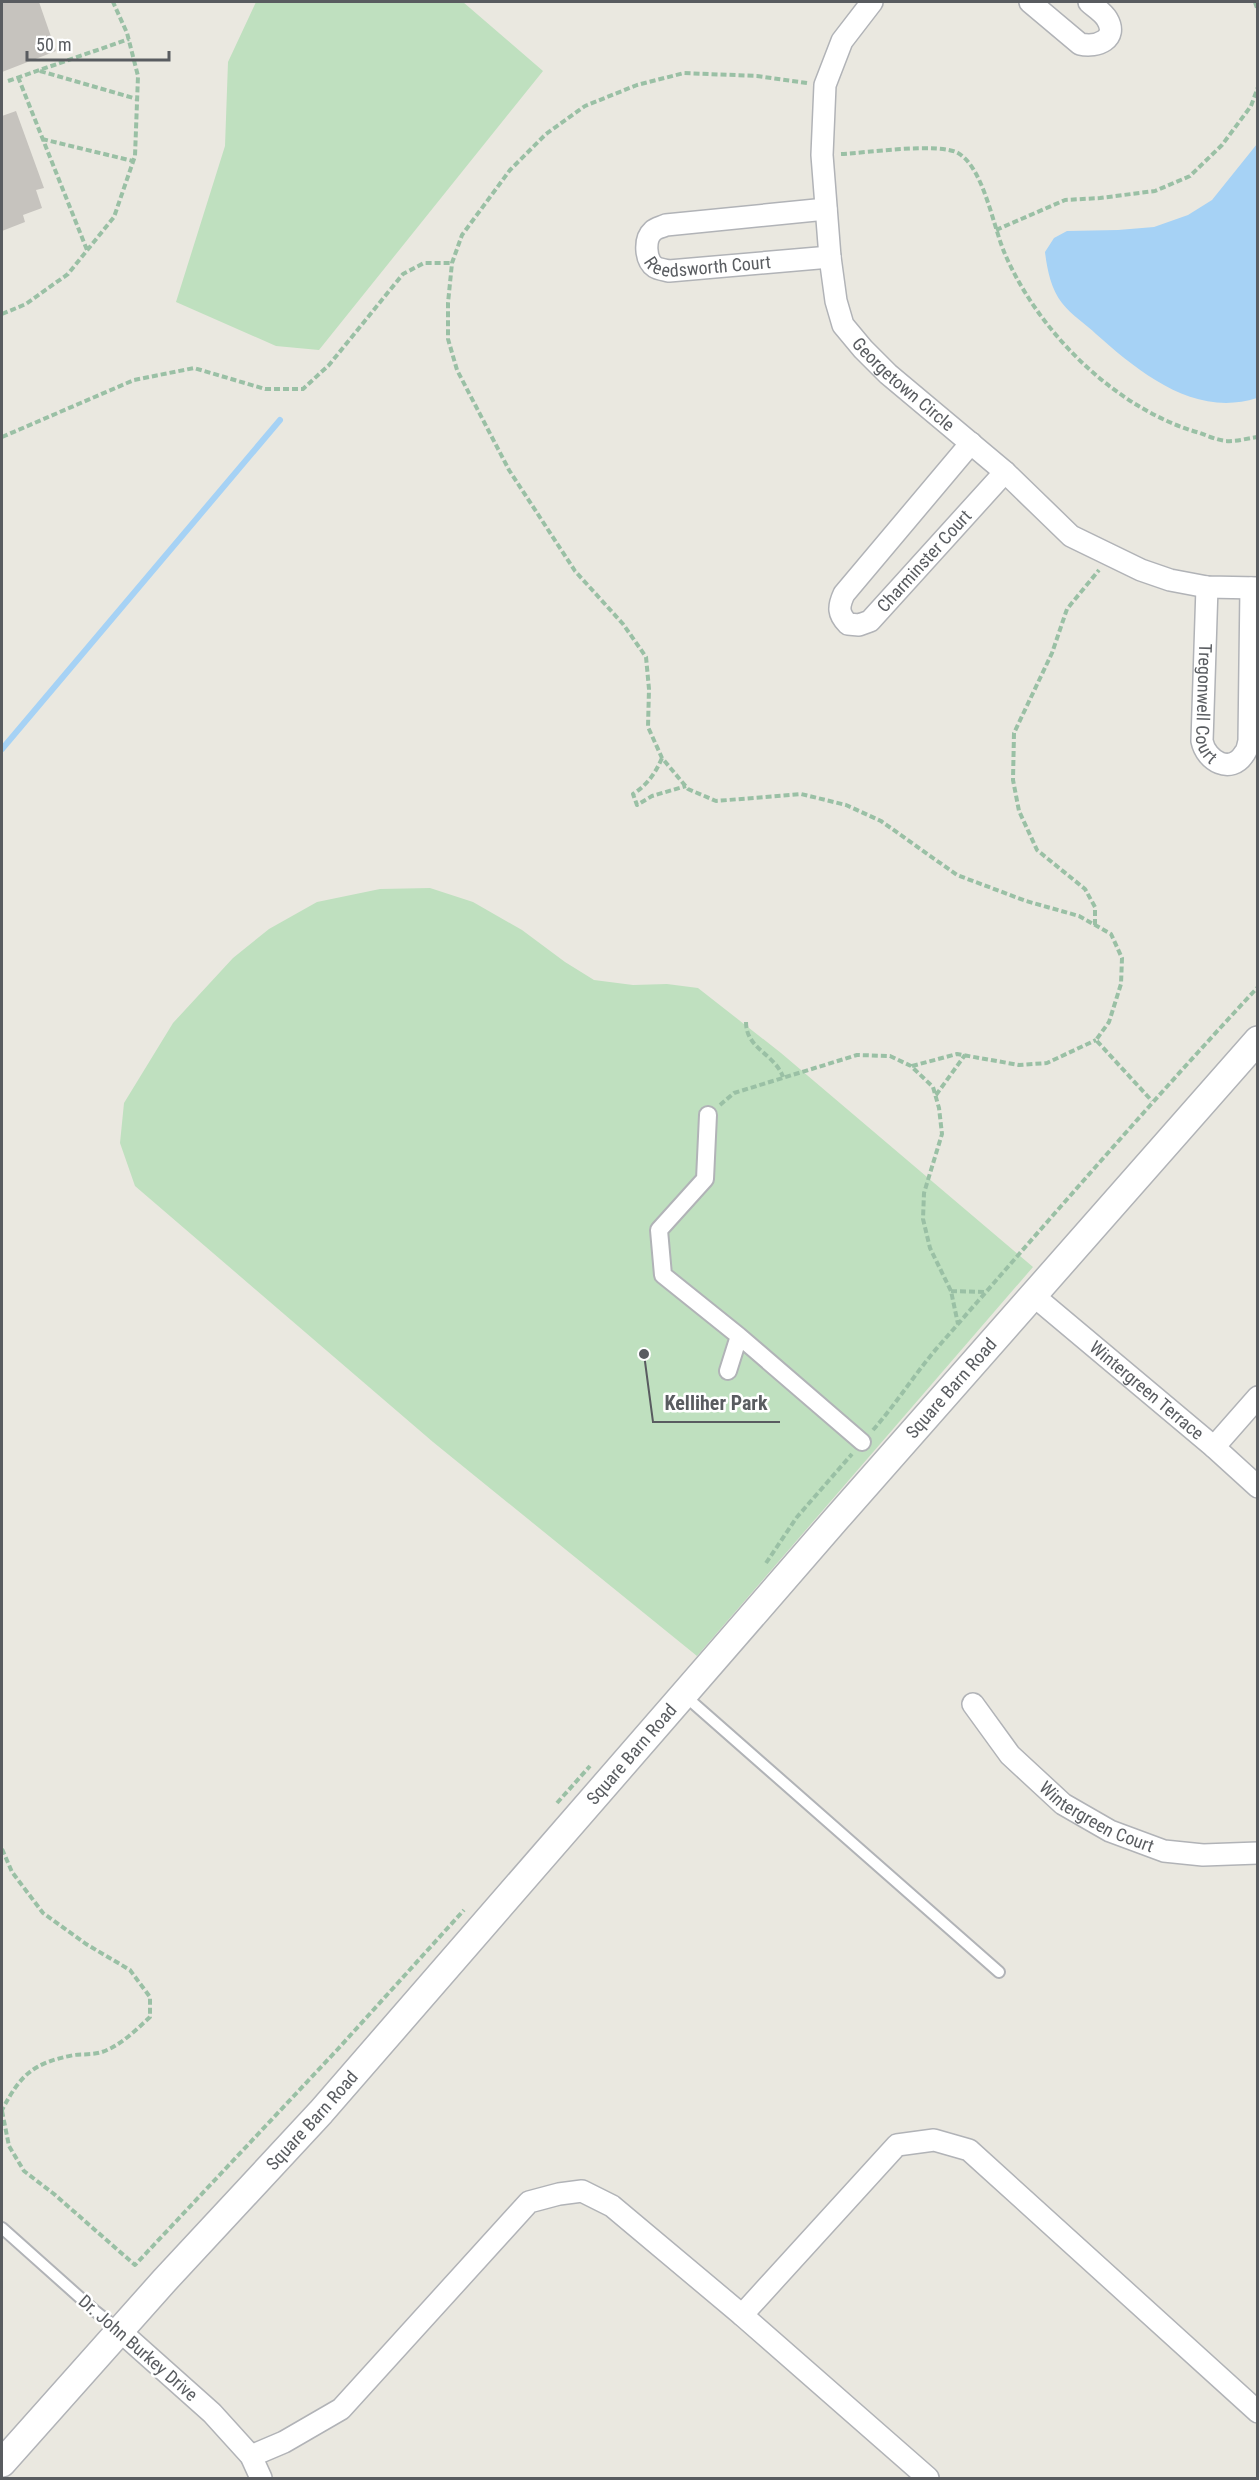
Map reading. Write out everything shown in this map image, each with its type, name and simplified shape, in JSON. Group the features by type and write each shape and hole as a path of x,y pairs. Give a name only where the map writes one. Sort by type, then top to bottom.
{"street":[{"name":"Georgetown Circle","path":"872,2 842,41 825,85 822,155 826,209 836,301 843,325 888,374 1005,472 1071,536 1141,570 1170,580 1207,587 1254,588"},
{"path":"1030,2 1080,44 1090,47 1099,45 1107,38 1109,31 1107,20 1089,2"},
{"name":"Reedsworth Court","path":"826,209 666,225 654,230 648,237 646,246 649,259 654,266 669,271 830,257"},
{"name":"Charminster Court","path":"971,443 844,594 839,605 841,616 848,624 859,625 870,621 1005,472"},
{"name":"Tregonwell Court","path":"1207,587 1202,741 1204,750 1210,758 1228,764 1237,762 1245,754 1249,741 1254,588"},
{"name":"Square Barn Road","path":"2,2463 321,2112 1257,1040"},
{"path":"708,1115 705,1179 659,1230 663,1275 739,1336 862,1442"},
{"name":"Wintergreen Terrace","path":"1034,1296 1214,1447 1257,1487"},
{"path":"728,1371 739,1336"},
{"path":"1214,1447 1257,1397"},
{"name":"Wintergreen Court","path":"973,1704 1010,1755 1062,1804 1110,1831 1164,1851 1203,1856 1257,1853"},
{"path":"742,2315 897,2145 934,2140 969,2150 1257,2412"},
{"path":"251,2456 284,2442 341,2409 529,2202 582,2191 612,2206 742,2315 928,2478"},
{"name":"Dr. John Burkey Drive","path":"120,2331 212,2413 251,2456 261,2478"}],"lane":[{"path":"683,1695 999,1972"},
{"name":"Dr. John Burkey Drive","path":"2,2228 94,2311 120,2331"}],"path":[{"path":"2,314 26,304 68,274 114,217 133,162 138,76 129,39 112,2"},
{"path":"1255,2 1257,10"},
{"path":"8,81 129,39"},
{"path":"38,70 137,99"},
{"path":"825,85 757,76 684,73 637,85 585,106 546,134 510,170 462,235 452,263 448,303 448,339 457,370 509,470 575,571 623,624 646,657 649,689 648,727 662,758 686,786 716,801 801,794 846,805 881,821 957,875 1026,901 1079,916 1111,934 1122,958 1121,984 1109,1022 1096,1040 1047,1063 1019,1065 957,1054 911,1066"},
{"path":"18,77 87,250"},
{"path":"996,230 1065,200 1155,191 1190,176 1222,145 1251,106 1257,87"},
{"path":"42,139 133,162"},
{"path":"822,155 942,148 959,154 976,174 1005,256 1035,308 1066,349 1114,390 1172,426 1226,441 1257,437"},
{"path":"2,437 134,380 194,368 264,389 303,389 329,365 403,274 424,263 452,263"},
{"path":"1095,925 1095,906 1085,889 1037,850 1019,811 1013,780 1014,733 1052,654 1067,609 1111,555"},
{"path":"662,758 654,775 633,794 638,805 652,796 686,786"},
{"path":"764,1565 797,1516 890,1412 912,1379 958,1324 1152,1101 1257,987"},
{"path":"746,1022 746,1033 752,1043 774,1061 783,1077"},
{"path":"1096,1040 1152,1101"},
{"path":"708,1115 734,1093 857,1055 890,1056 911,1066 933,1087 936,1096 942,1134 924,1193 923,1219 930,1248 951,1291 958,1324"},
{"path":"936,1096 965,1055"},
{"path":"951,1291 986,1292"},
{"path":"554,1807 582,1772 596,1760"},
{"path":"2,1849 12,1872 44,1913 86,1944 130,1970 150,1997 150,2017 130,2036 102,2052 56,2059 32,2068 16,2084 2,2111 9,2146 24,2171 54,2194 135,2265 337,2050 471,1902"}],"green space":[{"path":"256,2 463,2 543,71 319,350 276,346 176,302 225,146 228,62"},
{"path":"430,888 473,902 522,930 594,980 633,985 667,984 698,988 781,1053 1033,1267 697,1656 433,1442 135,1186 120,1143 124,1103 173,1023 233,958 269,929 317,902 380,889"}],"water":[{"path":"1257,144 1257,398 1234,403 1212,402 1190,397 1150,377 1074,315 1055,292 1048,272 1045,252 1054,238 1067,231 1154,227 1188,215 1212,200"}],"building":[{"path":"2,2 39,2 56,51 2,72"},
{"path":"16,111 44,188 36,190 42,208 23,215 25,222 2,231 2,116"}],"waterway":[{"path":"2,749 280,420"}],"place":[{"name":"Kelliher Park","path":"644,1354"}]}
